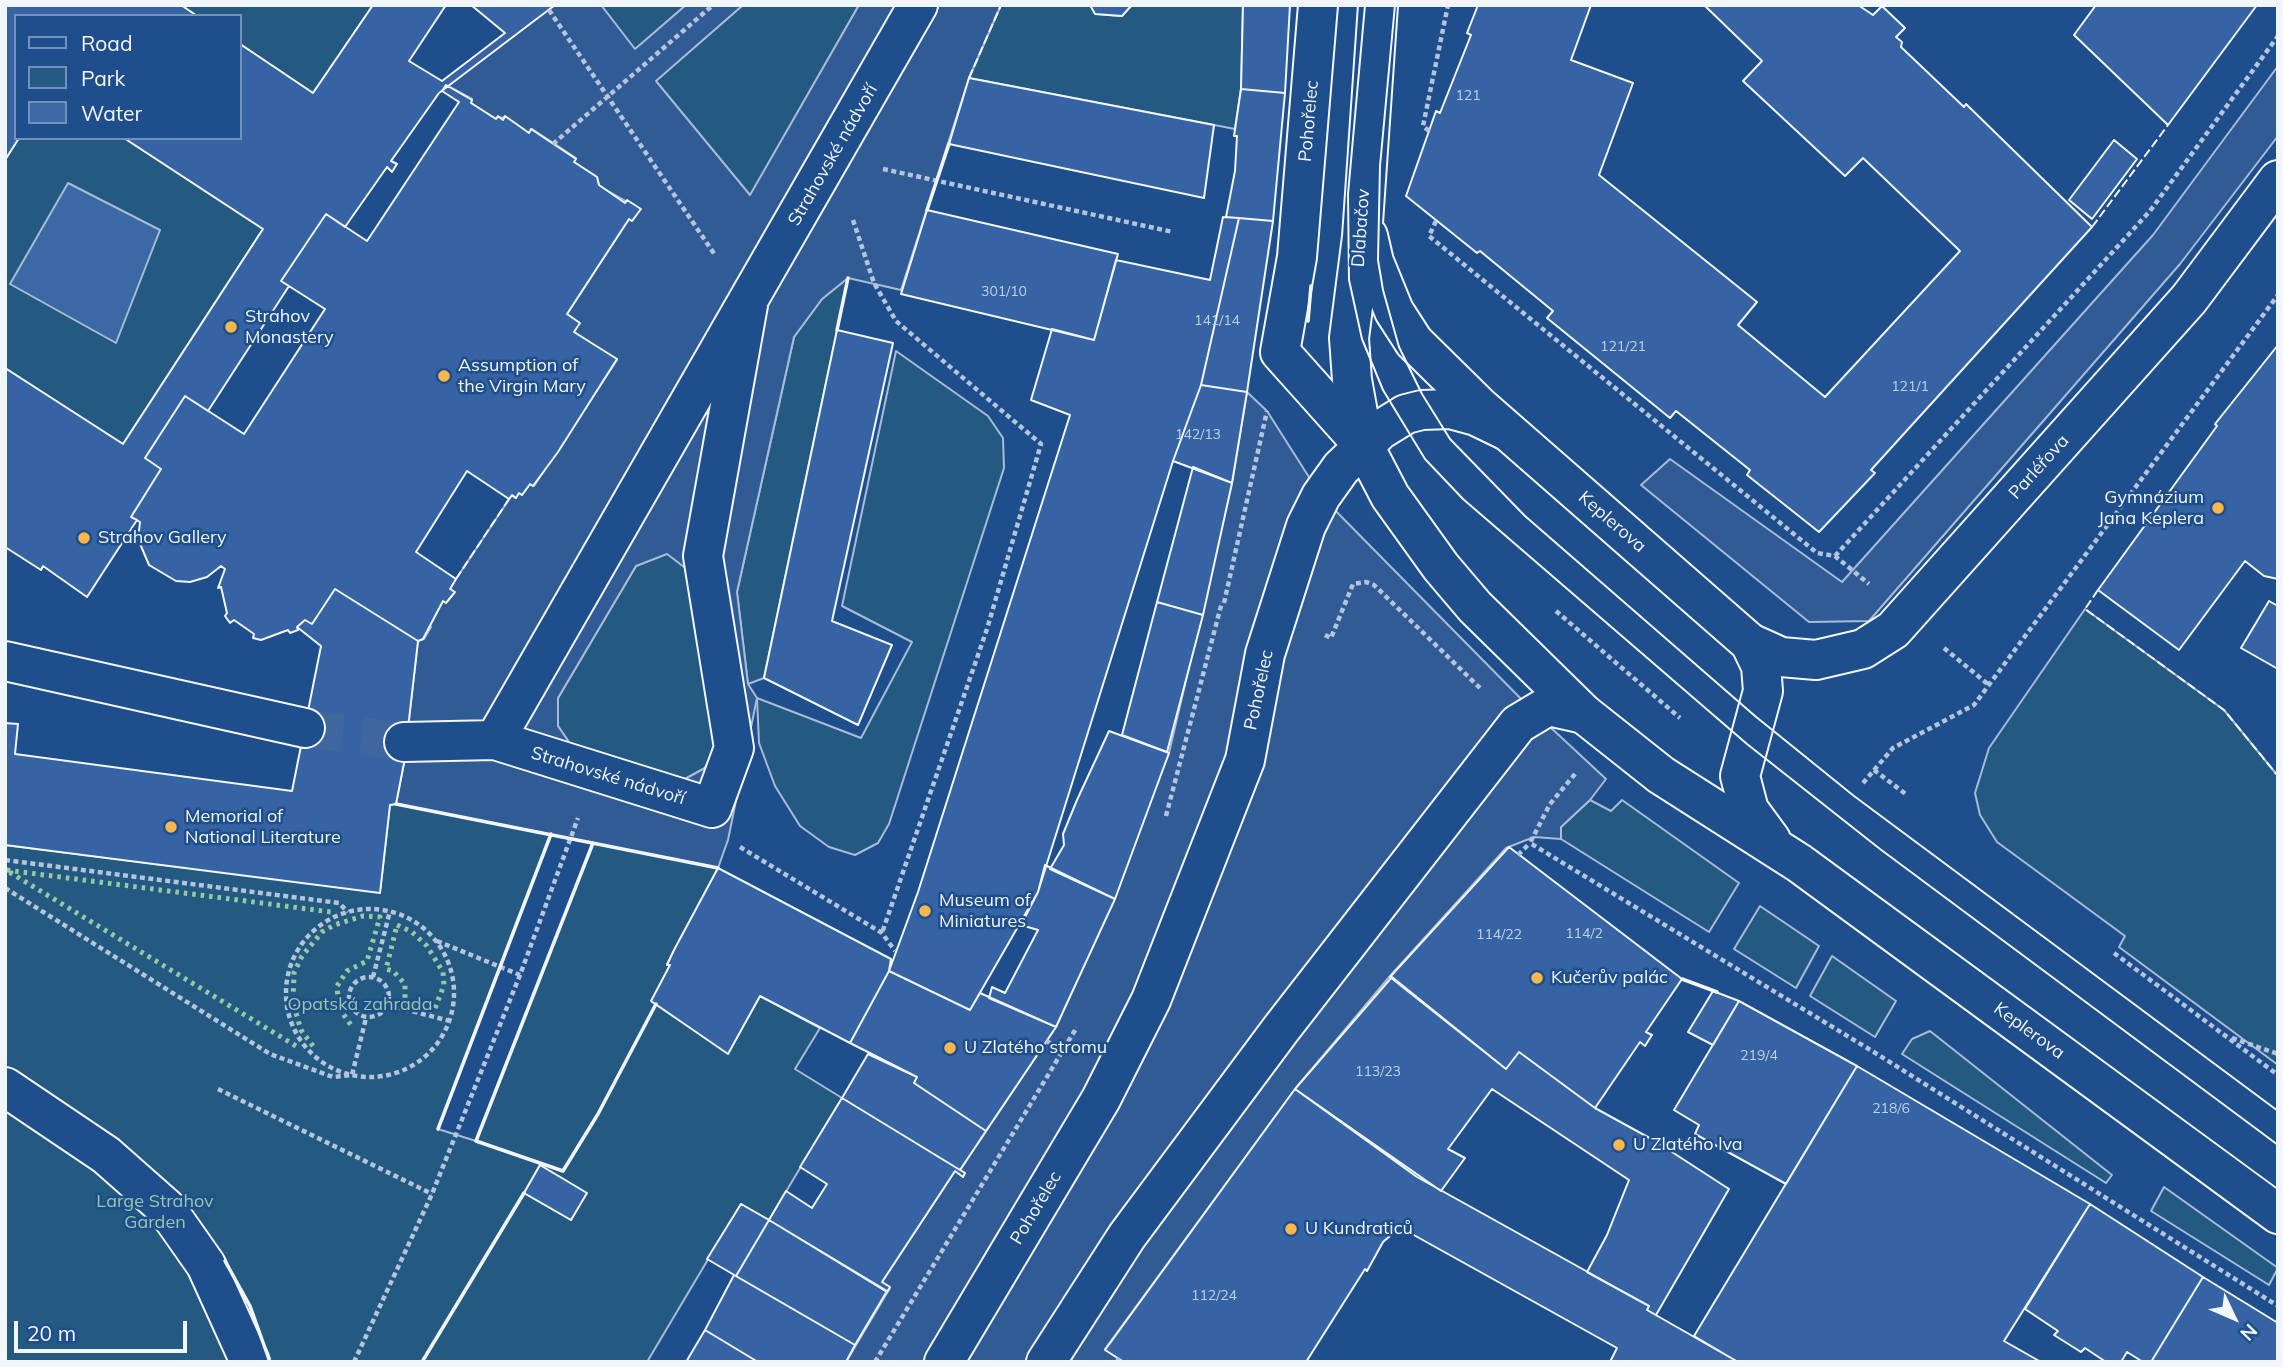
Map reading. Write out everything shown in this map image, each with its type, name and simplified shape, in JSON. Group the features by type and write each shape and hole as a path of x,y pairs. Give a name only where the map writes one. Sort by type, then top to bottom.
{"street":[{"name":"Strahovské nádvoří","path":"748,304 703,556 734,748 712,808 495,740 918,5"},
{"name":"Pohořelec","path":"1280,352 1297,257 1318,5"},
{"name":"Dlabačov","path":"1364,446 1352,380 1349,338 1363,213 1379,7"},
{"name":"Parléřova","path":"1749,643 1781,657 1816,660 1863,649 1893,630 2189,299 2278,180"},
{"name":"Keplerova","path":"1363,213 1374,262 1394,311 1414,342 1508,432 1749,643 1761,666 1763,691 1742,765 1742,788 1755,821 1780,849"},
{"path":"1280,352 1364,446"},
{"name":"Pohořelec","path":"943,1362 1101,1099 1151,1000 1245,760 1265,654 1306,526 1321,496 1341,468 1398,418 1422,410 1450,410 1476,416 1508,432"},
{"name":"Keplerova","path":"1364,446 1391,496 1441,567 1475,607 1584,714 1661,775 1780,849 2278,1213"},
{"path":"5,661 305,728"},
{"path":"1046,1362 1127,1237 1281,1029 1518,724 1548,706 1584,714"},
{"path":"404,742 495,740"},
{"path":"5,1087 106,1155 166,1208 206,1265 250,1362"}],"path":[{"path":"553,144 713,5"},
{"path":"1429,131 1423,126 1448,5"},
{"path":"549,10 748,304"},
{"path":"1835,556 2150,211 2278,36"},
{"path":"832,158 1173,232"},
{"path":"832,158 874,283 897,321 1041,444 987,629 882,933"},
{"path":"1436,220 1429,236 1817,553 1835,556 1877,591"},
{"path":"1863,783 1893,748 1974,705 2278,295"},
{"path":"1165,819 1222,602 1280,352"},
{"path":"1317,632 1331,638 1349,592 1359,581 1374,585 1489,698"},
{"path":"1222,602 1231,605"},
{"path":"1547,604 1680,718"},
{"path":"1936,641 1989,685"},
{"path":"1874,770 1907,795"},
{"path":"354,1362 432,1194 520,975 596,772"},
{"path":"1518,855 1530,843 1550,804 1575,774"},
{"path":"712,808 728,840 882,933 895,951"},
{"path":"1530,843 1866,1046 2278,1306"},
{"path":"5,860 339,903 349,912"},
{"path":"5,888 270,1054 333,1077 379,1077 405,1070 428,1055 450,1021 453,979 450,966 436,941 415,922 390,911 376,909 349,912 323,923 303,943 289,968 286,995 291,1023 304,1047 326,1065 352,1076"},
{"path":"373,978 390,911"},
{"path":"436,941 520,975"},
{"path":"2114,953 2278,1075"},
{"path":"373,978 379,979 389,990 388,1004 379,1015 366,1018 359,1016 350,1005 349,990 359,979 373,978"},
{"path":"388,1004 450,1021"},
{"path":"352,1076 366,1018"},
{"path":"875,1362 1083,1018"},
{"path":"2226,1036 2278,1054"},
{"path":"1046,1041 1064,1051"},
{"path":"218,1089 432,1194"}],"green space":[{"path":"181,5 373,5 313,93 242,45 242,14 194,14"},
{"path":"601,5 686,5 635,50"},
{"path":"743,5 859,5 750,196 655,81"},
{"path":"1001,5 1090,5 1096,14 1121,16 1132,5 1243,5 1241,89 1235,129 969,78"},
{"path":"18,140 127,140 263,229 123,444 5,368 5,160"},
{"path":"848,278 764,678 748,684 737,592 794,337 822,299"},
{"path":"896,351 988,416 1003,438 1004,468 889,824 878,843 855,855 829,847 800,826 775,786 759,743 757,698 861,738 912,642 842,606"},
{"path":"667,553 692,573 716,748 705,768 685,779 573,748 558,726 558,698 636,566"},
{"path":"2085,609 2224,710 2278,776 2278,1065 2119,947 2125,936 1997,842 1980,815 1975,793 1989,748"},
{"path":"1590,800 1611,811 1622,800 1739,883 1709,932 1561,839 1561,827"},
{"path":"390,805 551,834 438,1129 476,1141 593,843 718,868 667,964 670,965 652,1002 728,1053 760,996 820,1028 795,1069 842,1098 769,1220 741,1204 647,1362 5,1362 5,845 380,892","holes":["540,1165 586,1193 571,1220 524,1193"]},
{"path":"1760,906 1819,946 1796,988 1734,949"},
{"path":"1832,956 1896,1001 1875,1037 1810,996"},
{"path":"1930,1031 2112,1175 2106,1183 1902,1054 1912,1039"},
{"path":"2164,1187 2278,1268 2269,1285 2151,1211"}],"shaded area":[{"path":"555,5 601,5 635,49 686,5 743,5 656,81 750,195 859,5 1001,5 969,78 901,290 848,278 822,299 794,337 737,592 748,684 757,698 728,840 718,868 396,804 404,763 418,641 424,639 443,601 447,602 454,592 450,589 456,579 512,495 515,498 519,493 522,495 530,484 534,486 617,360 574,332 567,314 629,219 632,221 640,209 599,186 597,177 574,162 576,158 532,129 529,133 505,117 496,119 471,103 472,99 446,85","holes":["667,554 692,573 716,748 705,768 685,779 573,748 558,726 558,698 636,566"]},
{"path":"2278,66 2278,136 2180,264 1869,621 1809,622 1641,485 1670,459 1842,582 2153,235"},
{"path":"1247,392 1267,411 1321,496 1534,712 1606,779 1590,800 1561,827 1561,839 1534,837 1506,848 1390,976 1295,1089 1105,1349 1124,1362 846,1362 890,1288 882,1282 955,1171 963,1176 965,1173 960,1170 1056,1027 1169,753 1232,483"}],"water":[{"path":"68,183 160,230 116,343 10,284"}],"building":[{"path":"5,5 181,5 194,14 14,14 14,140 18,140 5,160"},
{"name":"Strahov Monastery","path":"373,5 446,5 409,61 442,81 505,33 471,5 555,5 439,93 391,161 397,164 392,172 387,167 345,227 326,214 281,281 289,286 208,411 185,396 145,458 161,469 131,517 137,520 87,597 43,566 41,570 5,547 5,368 123,444 263,229 127,140 242,140 242,45 313,93"},
{"path":"1090,5 1132,5 1122,16 1095,14"},
{"path":"1243,5 1290,5 1285,93 1241,89"},
{"path":"1478,5 1591,5 1571,60 1633,83 1599,175 1757,302 1738,325 1825,397 1960,251 1863,158 1845,176 1743,81 1762,61 1704,5 1858,5 1873,15 1882,6 1905,28 1896,37 1902,42 1901,47 1964,107 1966,104 2092,227 1871,470 1875,473 1819,532 1747,475 1750,470 1676,411 1670,418 1547,318 1553,311 1480,251 1477,253 1406,196 1436,111 1440,113 1471,35 1467,33"},
{"path":"2096,5 2257,5 2168,125 2074,35"},
{"path":"969,78 1214,125 1204,198 949,144"},
{"name":"Assumption of the Virgin Mary","path":"446,85 472,100 471,103 496,119 498,116 503,120 505,116 529,133 531,129 576,159 574,162 597,177 599,185 625,203 627,200 641,209 632,221 629,219 567,314 580,323 574,332 617,359 558,452 533,486 530,484 522,495 519,493 516,498 512,495 509,499 467,471 416,552 456,579 450,589 455,592 446,603 443,601 423,639 418,641 335,589 312,624 305,620 297,627 298,630 290,633 288,630 261,640 253,638 254,634 234,620 230,623 225,616 227,613 221,587 218,588 225,569 221,566 207,577 190,582 176,581 149,565 138,539 140,522 131,517 161,469 145,458 185,396 244,434 325,309 281,281 326,214 367,241 459,102 442,91"},
{"path":"1241,89 1285,93 1273,221 1226,217 1235,171 1237,136 1234,136"},
{"path":"2114,140 2137,159 2092,219 2069,200"},
{"path":"927,210 1118,254 1094,340 901,294"},
{"path":"1223,217 1239,218 1201,385 1173,461 1038,892 970,1010 889,971 918,892 1070,415 1031,400 1052,329 1094,340 1116,260 1210,280"},
{"path":"1239,218 1273,221 1247,392 1201,385"},
{"path":"837,330 893,343 832,621 892,645 858,725 764,678"},
{"name":"Gymnázium Jana Keplera","path":"2278,345 2278,579 2264,576 2245,561 2179,650 2098,590 2217,426 2215,424"},
{"path":"1201,385 1247,392 1232,483 1173,461"},
{"path":"1193,467 1232,483 1203,615 1157,602"},
{"path":"335,589 418,641 404,763 396,804 390,805 380,893 5,845 5,723 18,724 15,754 292,791 321,646 297,627 305,620 312,624"},
{"path":"2269,601 2278,606 2278,669 2241,648"},
{"path":"1157,602 1203,615 1167,752 1122,735"},
{"path":"1109,731 1169,753 1115,899 1050,869 1064,845 1063,834"},
{"name":"Kučerův palác","path":"1509,847 1682,979 1646,1032 1652,1035 1645,1046 1640,1042 1595,1108 1519,1052 1506,1069 1390,977"},
{"path":"1045,865 1115,899 1056,1027 989,998 992,987 1005,993 1038,930 1021,925 1038,892"},
{"path":"718,868 891,959 889,971 850,1043 760,996 728,1054 651,1001 670,965 667,965 674,950"},
{"name":"U Zlatého stromu","path":"889,971 970,1010 980,993 1056,1027 986,1131 914,1083 917,1077 850,1043"},
{"name":"U Zlatého lva","path":"1392,977 1506,1069 1519,1052 1595,1108 1655,1141 1729,1189 1656,1315 1647,1310 1649,1306 1587,1272 1607,1235 1629,1180 1492,1089 1448,1149 1465,1158 1441,1191 1295,1089"},
{"path":"1713,991 1739,1001 1713,1045 1688,1032"},
{"path":"1739,1001 1857,1066 1786,1184 1695,1134 1699,1125 1674,1110"},
{"path":"868,1054 917,1077 914,1083 986,1131 960,1170 842,1098"},
{"path":"1857,1066 2090,1204 2004,1341 2041,1362 1738,1362 1694,1336"},
{"name":"U Kundraticů","path":"1295,1089 1417,1177 1649,1306 1647,1310 1738,1362 1610,1362 1617,1348 1394,1224 1387,1235 1390,1236 1383,1242 1367,1271 1365,1269 1306,1362 1124,1362 1105,1350"},
{"path":"842,1098 965,1173 963,1177 955,1171 882,1282 890,1287 887,1292 769,1220 786,1191 812,1208 827,1184 800,1167"},
{"path":"540,1165 587,1193 571,1220 524,1193"},
{"path":"741,1204 769,1220 736,1276 707,1259"},
{"path":"2090,1204 2203,1277 2151,1362 2143,1362 2127,1352 2121,1362 2106,1362 2085,1348 2081,1352 2054,1335 2058,1331 2025,1309"},
{"path":"769,1220 887,1291 855,1345 736,1276"},
{"path":"734,1275 855,1345 846,1362 758,1362 705,1330"},
{"path":"2203,1277 2278,1323 2278,1362 2151,1362"},
{"path":"705,1330 758,1362 686,1362"}],"tunnel":[{"path":"305,728 404,742"}],"tram line":[{"path":"1365,5 1348,194 1349,280 1362,339 1383,390 1425,459 1463,499 1747,744 1880,849 2278,1145"},
{"path":"1395,5 1380,166 1378,260 1383,290 1399,347 1422,394 1450,439 1525,516 1755,716 1854,796 2278,1111"}],"hedge":[{"path":"296,1046 6,870 331,912"},
{"path":"313,1046 301,1030 293,1003 294,973 302,956 322,932 334,925 363,916 380,917 367,961 347,971 337,986 339,1008 351,1025"},
{"path":"397,925 412,932 427,946 443,972 444,985 434,1011 405,1004 405,984 393,971 386,969 397,925"}],"fence":[{"path":"969,78 1001,5"},
{"path":"2092,227 2168,125"},
{"path":"456,579 509,499"},
{"path":"2098,590 2085,609 2224,710 2278,776"}],"wall":[{"path":"927,210 949,144"},
{"path":"837,330 848,278"},
{"path":"1308,321 1311,286"},
{"path":"396,804 718,868"},
{"path":"438,1129 551,834"},
{"path":"593,843 476,1141 563,1171 598,1114 656,1004"},
{"path":"1682,979 1717,992"},
{"path":"422,1362 524,1193"},
{"path":"225,1261 250,1306 270,1362"}],"place":[{"name":"Strahov Monastery","path":"231,327"},
{"name":"Assumption of the Virgin Mary","path":"444,376"},
{"name":"Gymnázium Jana Keplera","path":"2218,508"},
{"name":"Strahov Gallery","path":"84,538"},
{"name":"Memorial of National Literature","path":"171,827"},
{"name":"Museum of Miniatures","path":"925,911"},
{"name":"Kučerův palác","path":"1537,978"},
{"name":"U Zlatého stromu","path":"950,1048"},
{"name":"U Zlatého lva","path":"1619,1145"},
{"name":"U Kundraticů","path":"1291,1229"}],"park label":[{"name":"Opatská zahrada","path":"360,1005"},
{"name":"Large Strahov Garden","path":"155,1212"}]}
